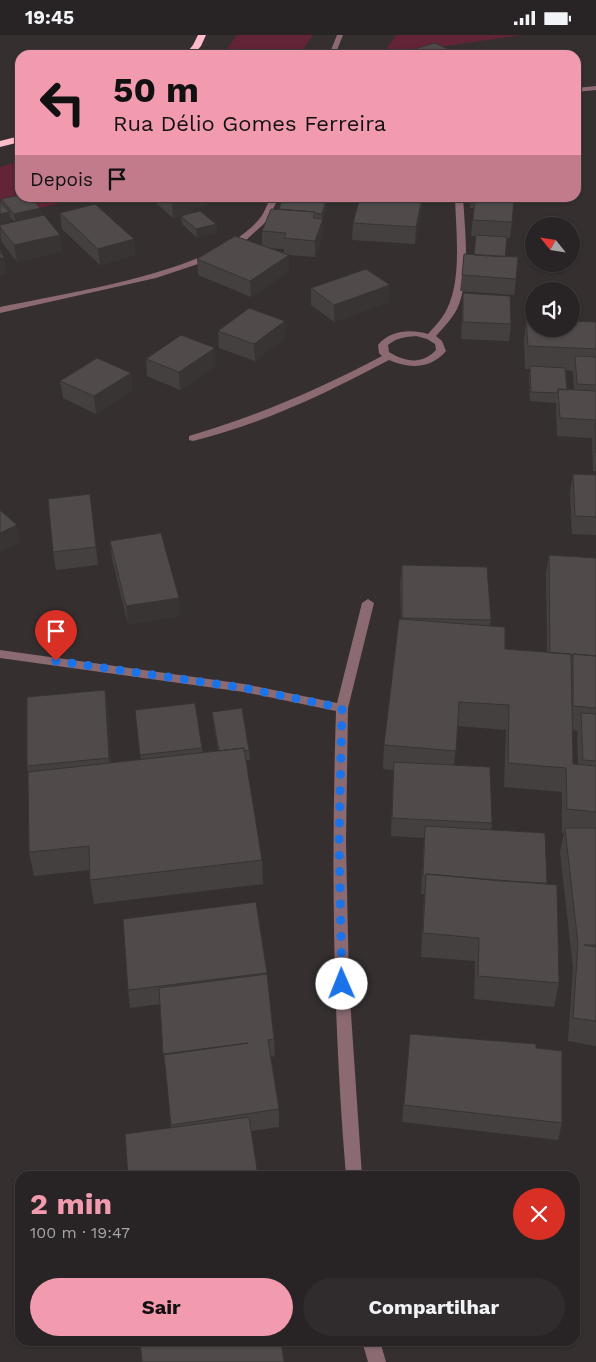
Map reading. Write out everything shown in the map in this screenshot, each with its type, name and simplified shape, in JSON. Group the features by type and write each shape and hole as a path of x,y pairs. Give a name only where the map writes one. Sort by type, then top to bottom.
{"highway":[{"path":"193,50 202,35"},
{"path":"0,144 15,140"}],"street":[{"path":"334,50 340,35"},
{"path":"581,90 596,88"},
{"path":"0,310 153,276 207,258 242,239 264,219 272,202"},
{"path":"430,337 447,318 456,298 460,246 459,202"},
{"path":"416,333 430,337 440,343 441,351 435,359 423,363 408,364 393,360 384,353 383,345 389,338 401,334 416,333"},
{"path":"192,438 234,427 278,410 340,383 389,356"},
{"path":"354,1171 342,984 339,841 342,708 368,603"},
{"path":"0,654 244,688 342,708"},
{"path":"372,1346 377,1362"}],"shaded area":[{"path":"237,35 313,35 302,50 226,50"},
{"path":"396,35 522,35 417,50 386,50"},
{"path":"15,162 15,202 63,202 0,215 0,167"}],"building":[{"path":"435,43 450,50 411,50"},
{"path":"15,196 15,202 35,202 40,208 14,214 1,199"},
{"path":"0,202 9,212 0,214"},
{"path":"281,202 326,202 322,214 279,209"},
{"path":"359,202 421,202 416,227 353,223"},
{"path":"475,202 514,202 512,222 473,220"},
{"path":"95,204 134,239 98,249 60,213"},
{"path":"271,209 315,212 313,218 323,219 315,241 284,238 286,233 262,231"},
{"path":"200,211 216,224 196,229 181,216"},
{"path":"44,215 60,235 14,245 0,227 0,225"},
{"path":"476,235 507,237 505,257 474,255"},
{"path":"235,236 289,255 250,281 197,259"},
{"path":"0,250 4,258 0,258"},
{"path":"464,254 518,257 516,279 462,275"},
{"path":"366,269 390,285 334,305 311,288"},
{"path":"463,293 510,296 511,324 463,322"},
{"path":"249,308 285,321 254,344 218,331"},
{"path":"580,321 596,322 596,349 528,346 527,337 580,337"},
{"path":"181,335 215,348 179,372 146,359"},
{"path":"575,356 596,357 596,385 577,384"},
{"path":"97,358 131,373 94,396 60,381"},
{"path":"530,366 565,368 567,390 558,389 558,393 531,392"},
{"path":"558,389 596,391 596,420 560,418"},
{"path":"573,474 596,475 596,517 575,516"},
{"path":"90,494 96,547 53,552 48,499"},
{"path":"0,510 17,525 0,533"},
{"path":"161,533 179,598 126,606 110,541"},
{"path":"549,555 596,558 596,656 573,654 571,657 571,654 550,653"},
{"path":"402,565 487,567 491,620 402,618"},
{"path":"399,619 505,627 505,649 571,654 573,764 596,766 596,812 567,809 566,768 508,763 509,705 459,702 456,751 384,745"},
{"path":"573,654 596,656 596,708 573,706"},
{"path":"105,690 109,758 27,766 27,697"},
{"path":"195,703 202,748 140,755 135,710"},
{"path":"242,708 249,750 244,751 244,748 219,751 212,712"},
{"path":"581,713 596,714 596,761 583,760"},
{"path":"244,748 262,860 90,880 89,846 29,852 28,772"},
{"path":"394,762 490,767 492,823 392,818"},
{"path":"425,826 545,833 547,883 426,874 426,876 423,876"},
{"path":"565,828 596,828 596,945 584,945 596,947 596,1021 573,1018 578,944"},
{"path":"426,874 557,885 559,983 478,976 479,938 423,933"},
{"path":"256,902 267,973 128,990 123,919"},
{"path":"267,974 274,1039 268,1040 279,1109 171,1125 164,1055 248,1043 163,1054 159,988"},
{"path":"410,1034 536,1044 536,1048 562,1051 562,1123 404,1105"},
{"path":"249,1117 257,1171 128,1171 125,1134"},
{"path":"140,1346 282,1346 284,1362 142,1362"}],"route":[{"path":"56,661 244,688 342,708 339,841 342,984"}]}
